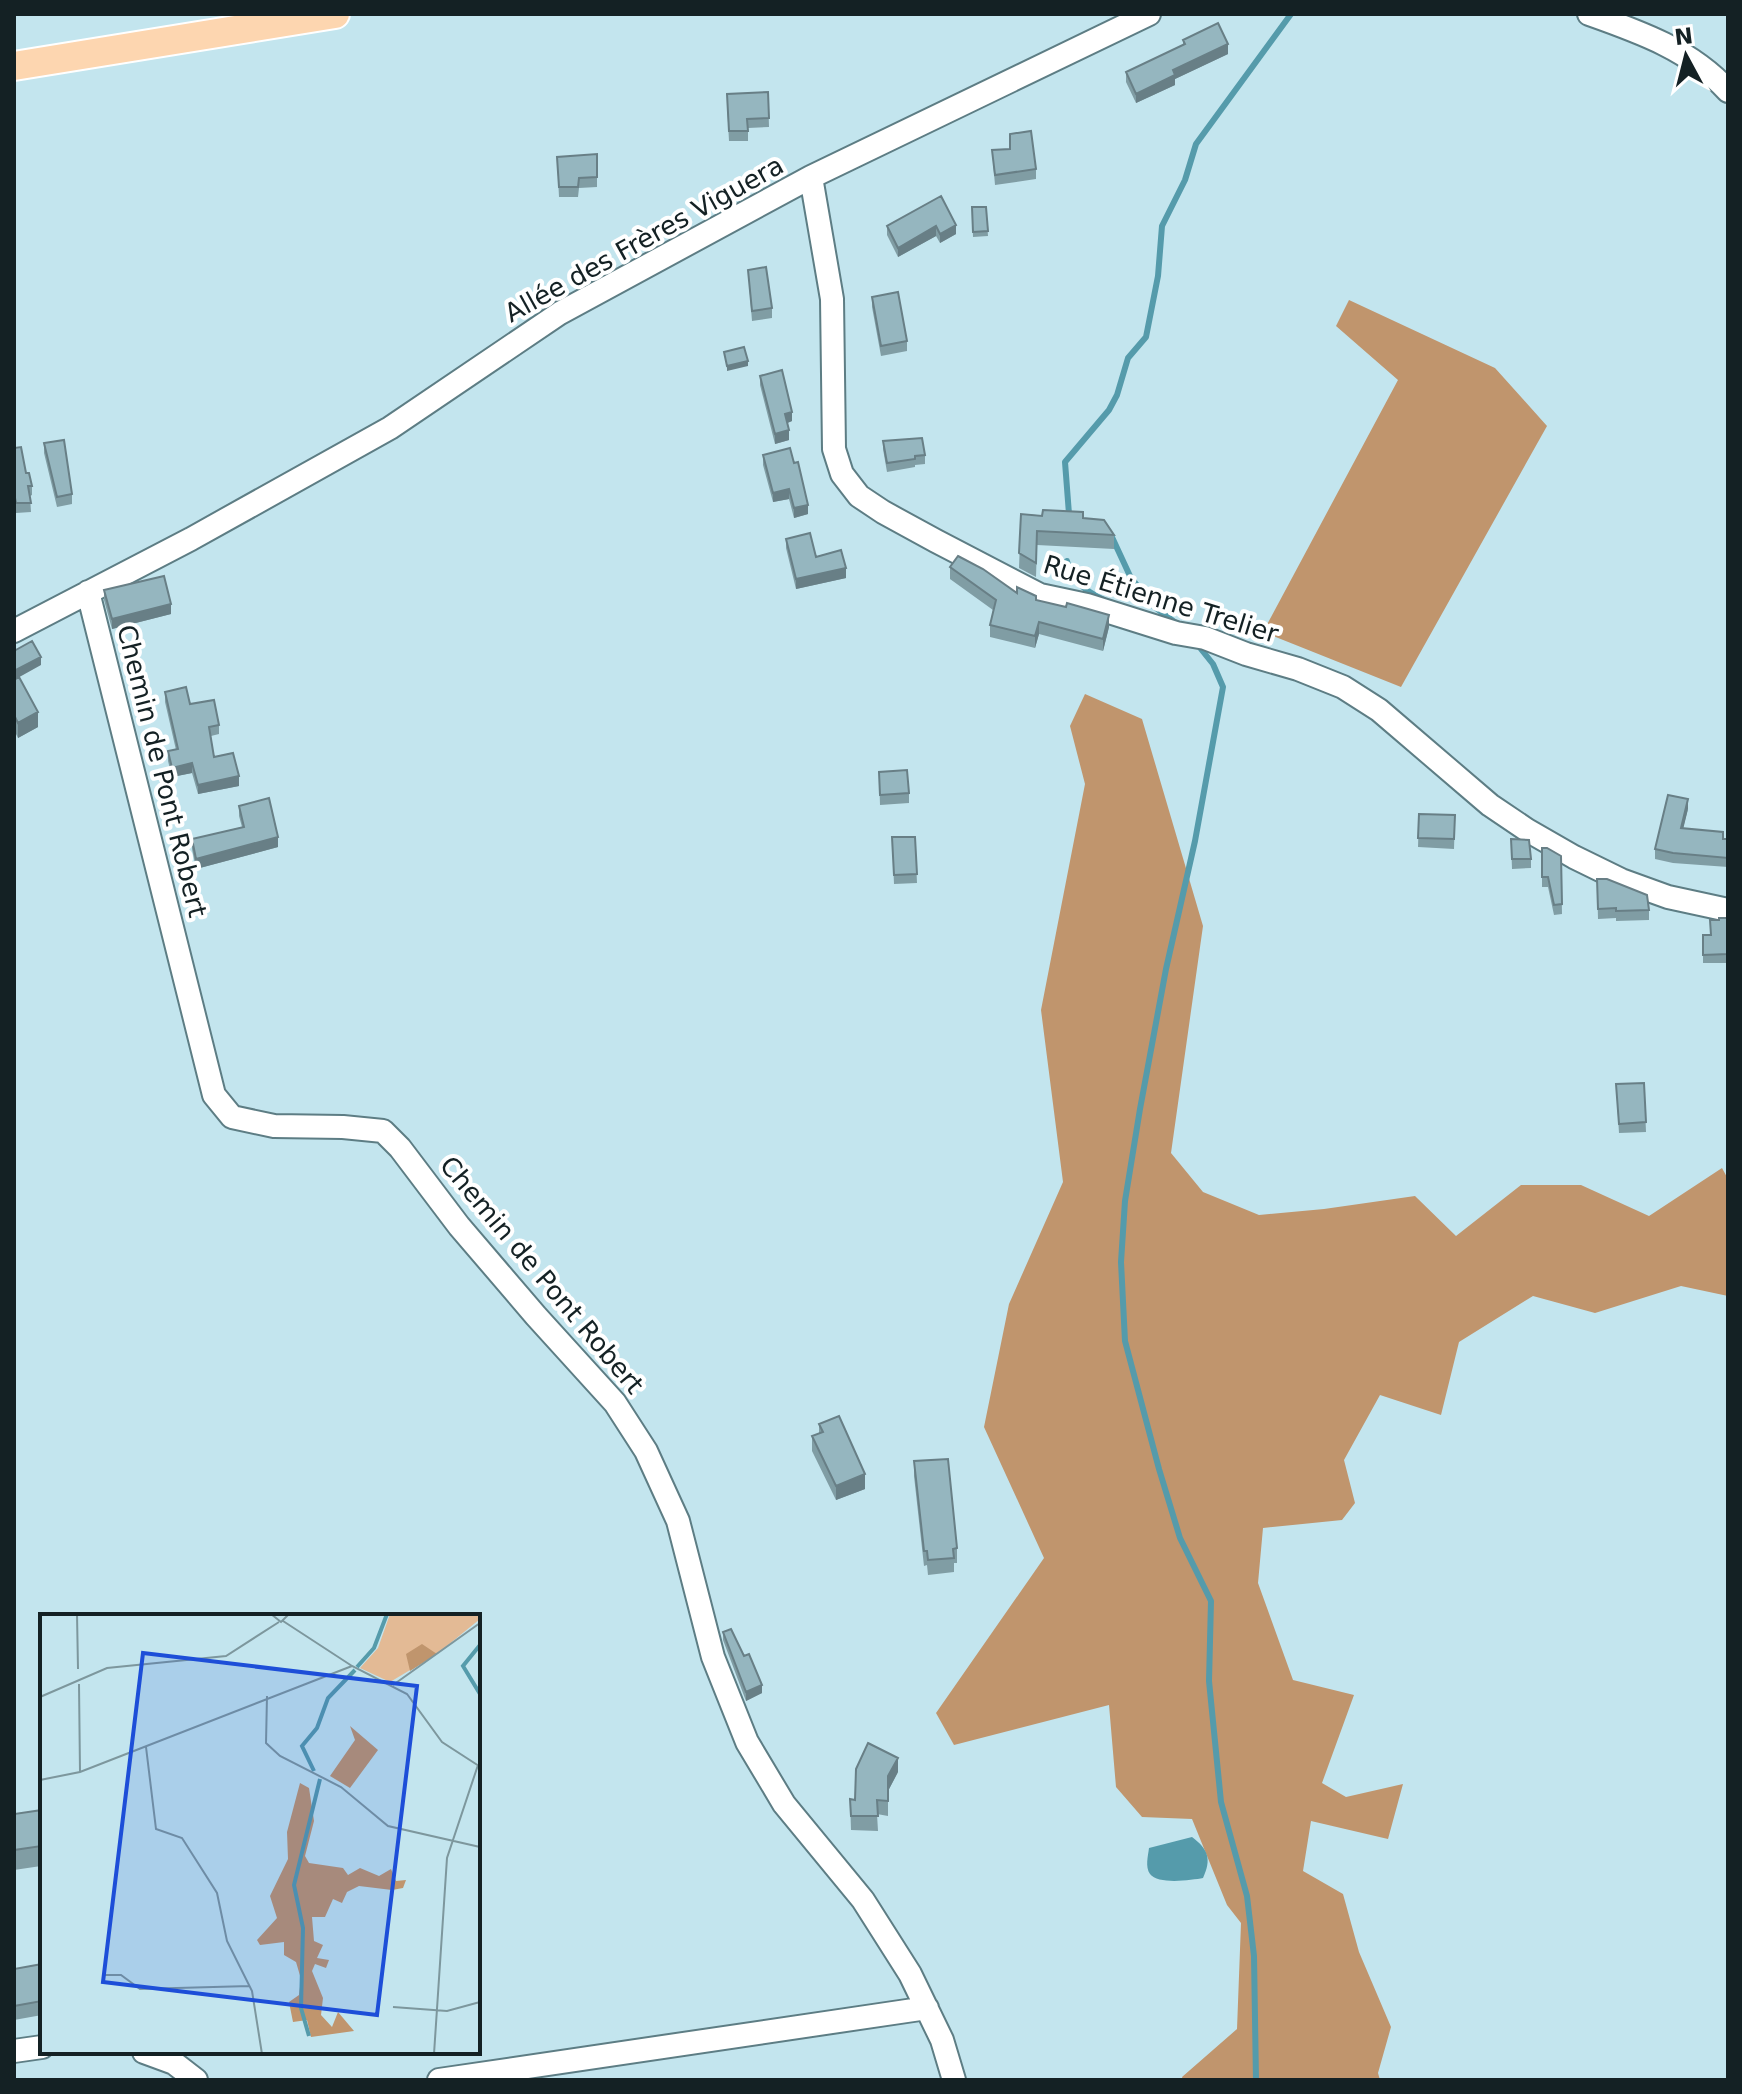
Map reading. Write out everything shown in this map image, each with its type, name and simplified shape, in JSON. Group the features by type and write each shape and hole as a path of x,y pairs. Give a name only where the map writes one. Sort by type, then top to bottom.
{"main road":[{"path":"14,66 335,14"}],"street":[{"name":"Allée des Frères Viguera","path":"14,631 191,539 390,428 560,313 811,177 1149,14"},
{"path":"1589,14 1647,35 1686,55 1728,91"},
{"name":"Rue Étienne Trelier","path":"811,177 832,299 834,449 842,474 859,496 936,541 1040,595 1087,605 1176,633 1205,638 1343,687 1379,710 1490,805 1527,830 1621,880 1668,897 1728,910"},
{"name":"Chemin de Pont Robert","path":"88,592 214,1095 232,1117 274,1126 383,1131 400,1148 459,1226 615,1403 646,1451 678,1521 713,1657 747,1742 784,1804 863,1900 910,1974 942,2040 954,2080"},
{"path":"439,2080 927,2008"},
{"path":"14,2051 40,2047"},
{"path":"149,2054 174,2063 196,2080"}],"shaded area":[{"path":"1349,300 1495,368 1547,426 1401,687 1263,632 1398,380 1336,326"},
{"path":"1085,694 1142,719 1203,926 1171,1153 1203,1192 1259,1215 1415,1196 1456,1236 1521,1185 1581,1185 1649,1216 1722,1168 1728,1179 1728,1296 1681,1286 1595,1313 1533,1296 1459,1342 1441,1415 1380,1395 1344,1460 1355,1503 1342,1520 1263,1528 1258,1583 1293,1680 1354,1695 1322,1783 1346,1797 1403,1784 1388,1839 1311,1821 1303,1871 1343,1894 1359,1952 1391,2027 1378,2073 1380,2080 1183,2080 1182,2077 1237,2029 1241,1923 1227,1905 1192,1819 1142,1817 1116,1787 1109,1705 954,1745 936,1713 1044,1558 984,1427 1009,1304 1063,1182 1041,1010 1085,784 1070,726"}],"water":[{"path":"1192,1837 1207,1855 1203,1878 1167,1881 1150,1874 1147,1865 1149,1848"}],"building":[{"path":"1218,23 1228,44 1173,70 1175,75 1136,94 1126,72 1185,44 1183,40"},
{"path":"768,92 769,118 747,119 748,131 729,131 727,94"},
{"path":"1031,131 1036,169 995,175 992,150 1010,149 1010,134"},
{"path":"597,154 597,177 579,178 578,187 559,187 557,157"},
{"path":"941,196 956,225 940,234 936,226 898,248 887,226"},
{"path":"972,207 986,207 988,231 973,232"},
{"path":"766,267 772,308 752,311 748,270"},
{"path":"898,292 907,341 881,346 872,297"},
{"path":"744,347 748,361 727,366 724,352"},
{"path":"782,370 792,412 785,414 789,430 775,434 760,376"},
{"path":"922,438 925,455 887,463 883,441"},
{"path":"64,440 72,494 57,497 44,443"},
{"path":"21,447 32,486 28,486 31,503 16,503 14,493 14,448"},
{"path":"790,448 794,463 798,462 808,505 794,508 789,489 773,493 763,455"},
{"path":"1043,510 1083,512 1083,518 1104,520 1114,535 1037,531 1036,563 1019,553 1021,514 1042,516"},
{"path":"810,533 816,557 841,550 846,568 796,579 786,539"},
{"path":"958,556 1017,593 1017,587 1036,596 1036,600 1066,607 1067,603 1109,615 1103,639 1039,622 1035,636 990,625 996,600 950,567"},
{"path":"164,576 171,604 112,619 104,590"},
{"path":"32,641 41,657 14,671 14,651"},
{"path":"19,677 38,712 18,723 14,715 14,680"},
{"path":"186,687 190,704 214,700 219,725 209,727 214,757 233,753 239,776 198,785 192,763 172,768 168,751 178,749 165,692"},
{"path":"907,770 909,793 880,795 879,772"},
{"path":"1668,795 1688,799 1681,828 1723,832 1723,839 1728,839 1728,858 1655,849"},
{"path":"269,798 278,837 196,859 192,839 244,827 239,806"},
{"path":"1419,814 1455,815 1454,839 1418,838"},
{"path":"892,837 915,837 917,874 894,875"},
{"path":"1511,839 1529,840 1531,859 1512,859"},
{"path":"1542,848 1561,856 1562,904 1554,905 1548,877 1542,877"},
{"path":"1597,879 1607,879 1647,895 1649,910 1598,909"},
{"path":"1728,918 1728,954 1703,955 1703,935 1711,935 1710,920"},
{"path":"1644,1083 1646,1122 1619,1124 1616,1084"},
{"path":"839,1416 865,1474 836,1486 812,1436 823,1432 819,1424"},
{"path":"948,1459 957,1548 953,1549 954,1558 928,1560 927,1551 924,1551 914,1461"},
{"path":"731,1629 744,1656 749,1654 762,1685 746,1692 723,1632"},
{"path":"868,1743 898,1758 888,1776 888,1801 877,1800 878,1816 851,1816 850,1799 855,1800 856,1769"},
{"path":"40,1810 40,1846 14,1850 14,1814"},
{"path":"40,1964 40,2001 14,2006 14,1969"}],"waterway":[{"path":"1073,516 1069,514 1065,462 1109,410 1128,358 1146,337 1158,276 1162,226 1185,180 1196,144 1291,14"},
{"path":"1111,535 1130,576 1151,604 1177,624"},
{"path":"1067,561 1080,585 1104,600"},
{"path":"1201,649 1213,664 1223,687 1140,1109 1125,1201 1121,1262 1125,1341 1180,1538 1211,1601 1209,1681 1221,1802 1247,1896 1254,1956 1256,2080"}]}
